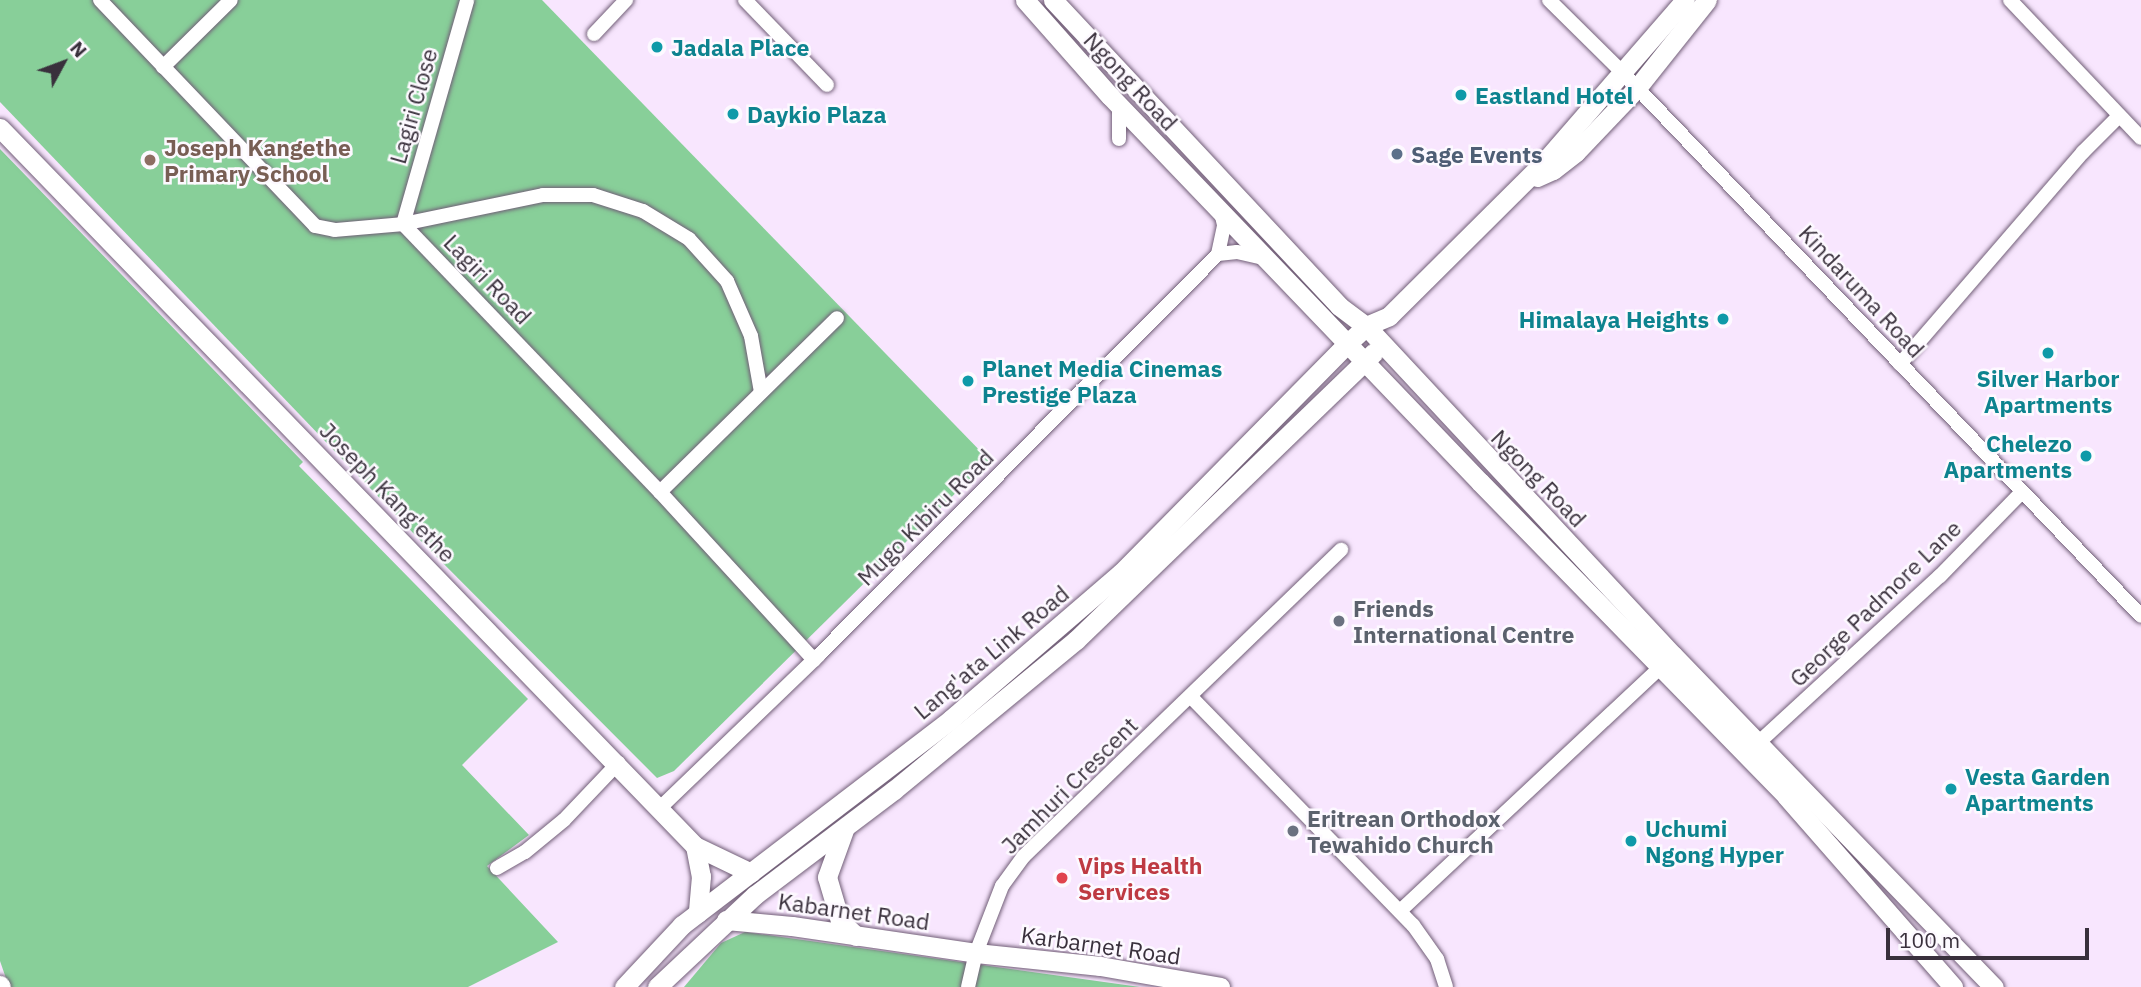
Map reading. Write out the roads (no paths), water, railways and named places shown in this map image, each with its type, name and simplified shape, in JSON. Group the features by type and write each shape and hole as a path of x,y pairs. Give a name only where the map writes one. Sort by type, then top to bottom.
{"main road":[{"name":"Ngong Road","path":"1025,0 1119,105 1659,669 1786,796 1950,984"},
{"name":"Ngong Road","path":"1053,0 1339,306 1366,327 1471,443 1757,744 1994,987"},
{"path":"1382,344 1389,316 1521,183 1623,73 1685,0"},
{"path":"1521,183 1565,161 1637,88 1707,0"},
{"name":"Joseph Kang'ethe","path":"0,128 618,763 695,846 751,873"},
{"name":"Lang'ata Link Road","path":"624,987 682,925 951,719 1063,626 1121,573 1348,343 1366,327 1389,316"},
{"name":"Lang'ata Link Road","path":"657,987 726,920 894,790 1076,640 1382,344"},
{"path":"846,798 845,827 827,877 840,921 856,936"},
{"path":"695,846 704,909 726,920"},
{"name":"Kabarnet Road","path":"726,920 976,953"},
{"name":"Karbarnet Road","path":"976,953 1100,966 1220,987"},
{"path":"1950,984 1951,960 1961,957 1970,962"}],"street":[{"path":"100,0 315,226 335,230 403,223 543,195 593,195 643,211 689,239 727,281 751,336 761,392"},
{"path":"163,67 231,0"},
{"path":"594,34 626,0"},
{"path":"745,0 827,85"},
{"name":"Kindaruma Road","path":"1549,0 1623,73 2141,616"},
{"path":"2010,0 2141,138"},
{"name":"Lagiri Close","path":"403,223 467,1"},
{"path":"1119,105 1119,139"},
{"path":"1900,364 2119,116"},
{"path":"1220,209 1224,225 1218,254 1251,254 1269,260"},
{"name":"Lagiri Road","path":"403,223 660,492 814,660"},
{"name":"Mugo Kibiru Road","path":"660,807 814,660 1218,254"},
{"path":"660,492 837,318"},
{"name":"George Padmore Lane","path":"1757,744 1940,576 2021,493"},
{"name":"Jamhuri Crescent","path":"968,987 976,953 1002,886 1024,856 1341,550"},
{"path":"1400,911 1659,669"},
{"path":"1191,697 1400,911 1437,959 1446,987"},
{"path":"497,868 545,836 586,798 618,763"}],"place":[{"name":"Jadala Place","path":"657,47"},
{"name":"Eastland Hotel","path":"1461,95"},
{"name":"Daykio Plaza","path":"733,114"},
{"name":"Sage Events","path":"1397,154"},
{"name":"Joseph Kangethe Primary School","path":"150,160"},
{"name":"Himalaya Heights","path":"1723,319"},
{"name":"Silver Harbor Apartments","path":"2048,353"},
{"name":"Planet Media Cinemas Prestige Plaza","path":"968,381"},
{"name":"Chelezo Apartments","path":"2086,456"},
{"name":"Friends International Centre","path":"1339,621"},
{"name":"Vesta Garden Apartments","path":"1951,789"},
{"name":"Eritrean Orthodox Tewahido Church","path":"1293,831"},
{"name":"Uchumi Ngong Hyper","path":"1631,841"},
{"name":"Vips Health Services","path":"1062,878"}]}
